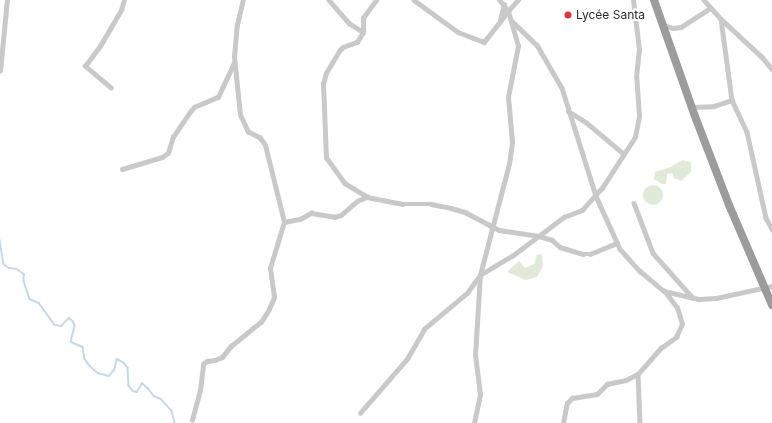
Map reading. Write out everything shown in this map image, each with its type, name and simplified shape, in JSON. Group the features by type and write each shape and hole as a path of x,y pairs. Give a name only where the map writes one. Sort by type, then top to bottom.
{"highway":[{"path":"654,0 691,108 729,205 768,286 772,305"}],"street":[{"path":"0,71 7,0"},
{"path":"111,88 84,66 100,46 121,10 124,0"},
{"path":"192,420 200,390 203,364 207,360 215,360 222,357 231,346 261,322 269,309 274,297 270,268 284,222 265,145 260,138 248,132 240,114 234,63 236,25 243,0"},
{"path":"329,0 349,23 363,32"},
{"path":"376,0 363,18 363,32 357,42 343,46 326,73 323,84 326,158 345,184 368,197 402,204 432,204 465,212 499,230 539,236 552,240 560,247 584,254 590,254 617,243"},
{"path":"414,0 458,32 484,42 518,0"},
{"path":"474,423 480,395 475,356 480,275 491,227 509,164 512,142 508,96 518,46 508,11 503,2 499,0"},
{"path":"360,413 406,359 424,328 467,293 480,275 512,256 564,217 582,210 596,196 635,138 639,116 636,77 639,50 633,0"},
{"path":"704,0 710,8 762,57 772,69"},
{"path":"500,23 503,2"},
{"path":"663,25 673,28 681,27 710,8"},
{"path":"721,19 732,100 747,132 766,218 772,229"},
{"path":"512,21 537,45 562,88 596,196 620,249 640,271 664,291 677,308 682,324 676,337 661,348 638,374 626,380 607,384 597,394 572,398 567,403 563,423"},
{"path":"122,170 162,157 168,153 173,137 194,107 218,97 234,63"},
{"path":"691,108 714,106 732,100"},
{"path":"568,111 587,124 624,154"},
{"path":"284,222 300,219 311,213 335,217 341,215 358,201 368,197"},
{"path":"634,203 653,253 693,297"},
{"path":"664,291 693,297 716,298 768,286"},
{"path":"638,374 640,423"}],"green space":[{"path":"682,160 691,162 691,172 681,181 674,178 672,173 667,174 666,184 662,184 654,179 655,172 671,167"},
{"path":"653,185 660,188 663,195 660,202 653,205 646,202 643,195 646,188"},
{"path":"542,254 543,266 537,277 526,280 507,272 519,261 525,268 534,264 537,255"}],"waterway":[{"path":"0,240 4,264 9,268 17,269 24,274 24,281 30,299 39,303 55,325 61,326 69,318 73,321 75,326 71,342 83,347 85,359 89,365 98,373 109,376 114,370 117,359 124,363 128,368 129,386 133,391 137,392 142,383 154,396 161,399 172,411 175,423"}],"place":[{"name":"Lycée Santa","path":"568,15"}]}
